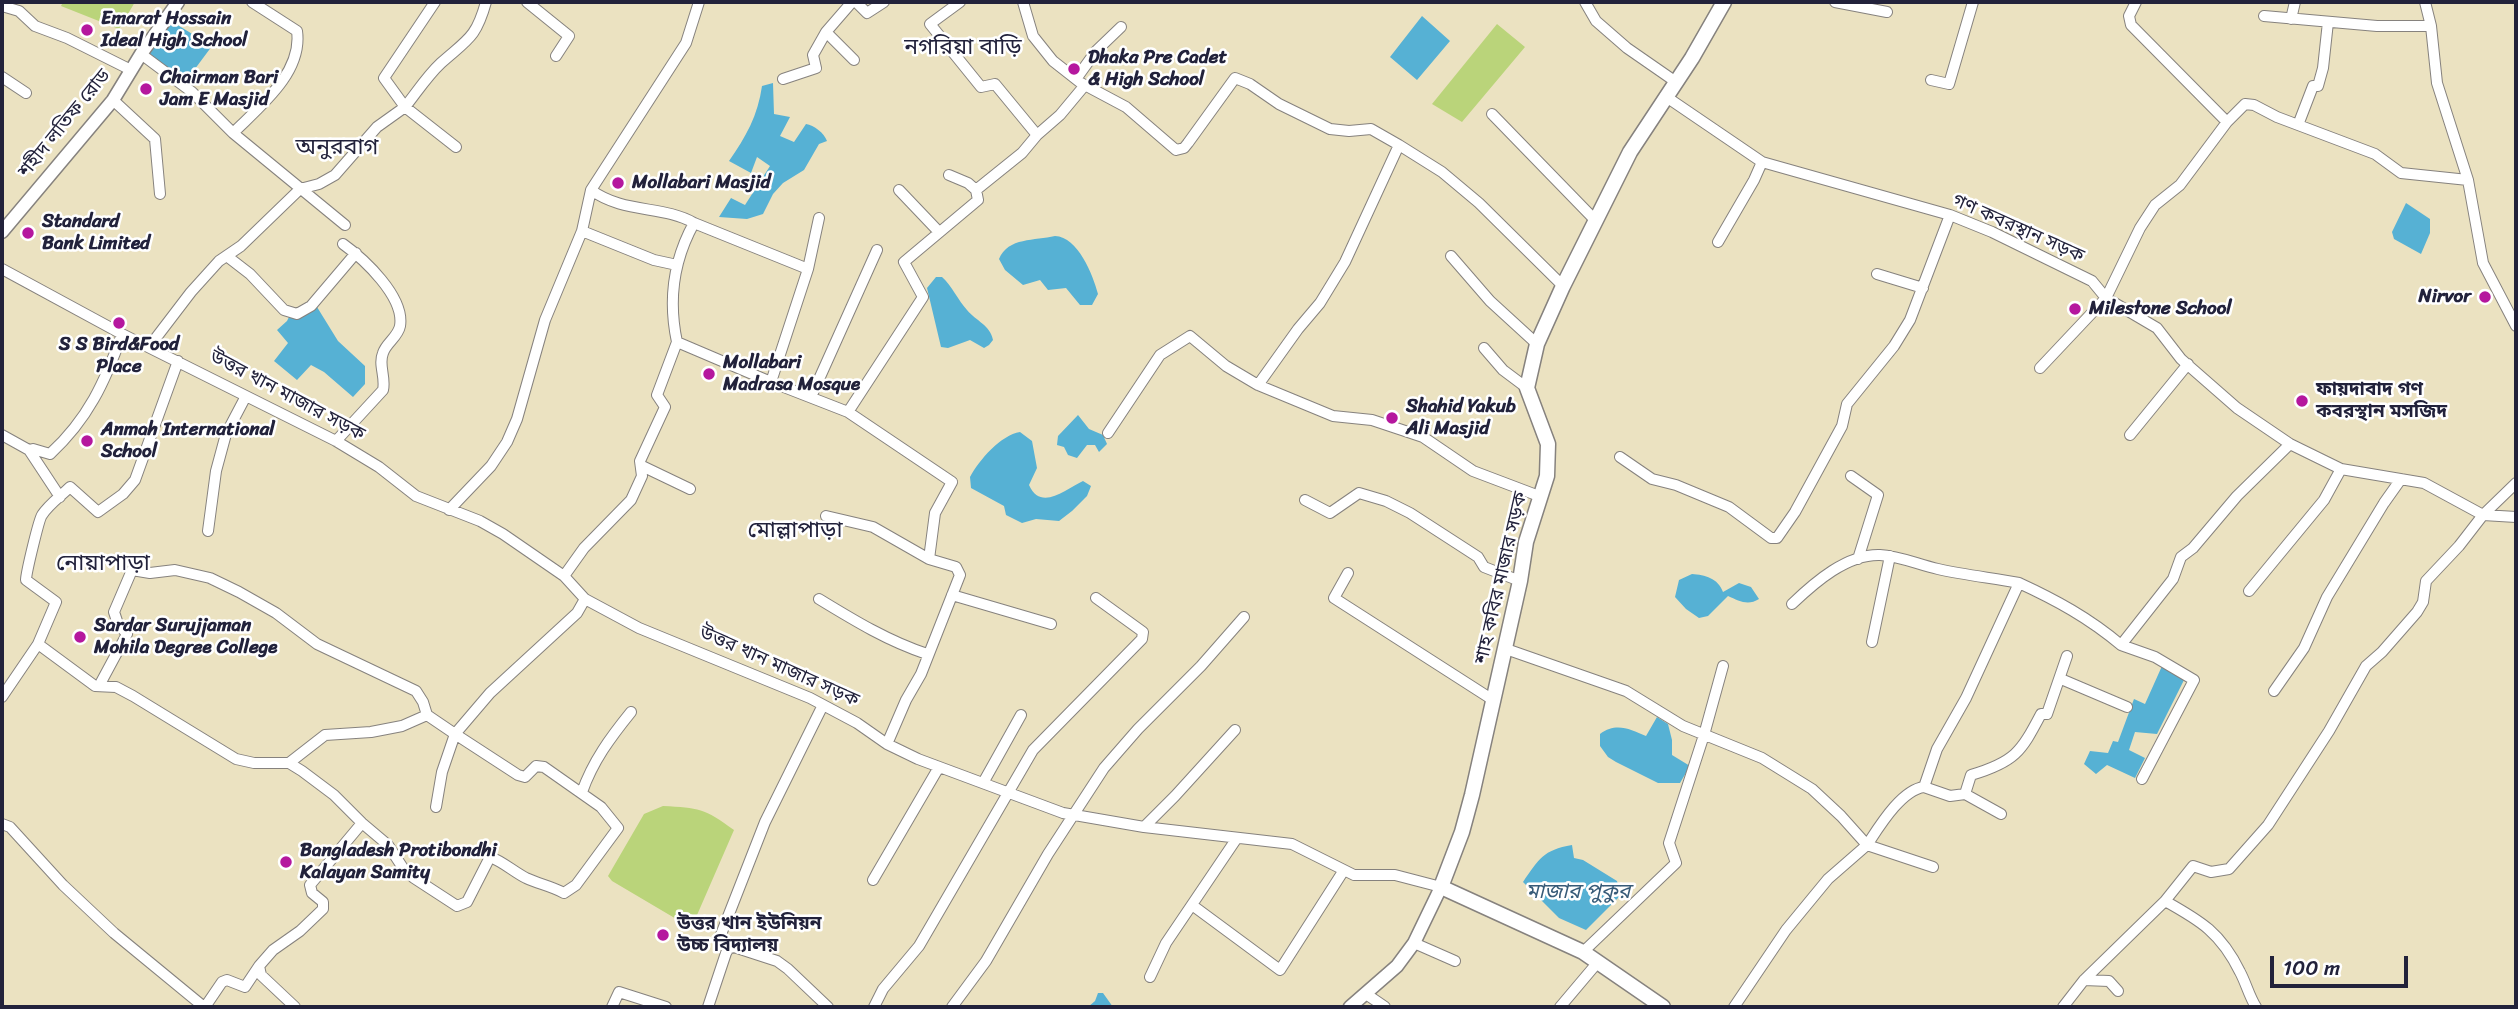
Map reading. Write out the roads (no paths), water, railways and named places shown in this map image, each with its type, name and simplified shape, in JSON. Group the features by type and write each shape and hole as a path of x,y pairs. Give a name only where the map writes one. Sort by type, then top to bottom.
{"main road":[{"path":"1527,388 1537,344 1595,220 1630,152 1724,2"},
{"name":"শাহ কবির মাজার সড়ক","path":"1441,887 1472,795 1506,649 1526,542 1547,476 1548,444 1527,388"},
{"name":"উত্তর খান মাজার সড়ক","path":"1441,887 1583,952 1664,1007"}],"street":[{"name":"শহীদ লতিফ রোড","path":"2,232 113,100 178,2"},
{"path":"233,133 281,82 296,56 299,42 297,31 251,2"},
{"path":"435,2 384,78 405,107 456,147"},
{"path":"149,347 219,261 228,257 300,188 319,184 335,175 377,127 405,107 427,78 463,47 480,24 486,2"},
{"path":"527,2 569,36 556,56"},
{"path":"449,510 491,466 507,442 517,419 545,320 582,231 591,191 686,43 699,2"},
{"path":"783,79 816,68 813,55 826,32 854,2 867,13 884,2"},
{"path":"960,2 930,24 981,87 995,84 1037,135"},
{"path":"1023,2 1033,36 1053,61 1085,85 1126,107 1176,150 1184,148 1235,78 1330,129 1371,129 1442,172 1479,203 1563,286"},
{"path":"1585,2 1596,22 1675,82"},
{"path":"1835,2 1887,12"},
{"path":"1931,80 1949,84 1973,2"},
{"path":"2136,2 2129,16 2131,25 2227,122"},
{"path":"2291,19 2295,2"},
{"path":"2426,2 2437,83 2468,180 2483,263 2516,327"},
{"path":"2,6 19,11 35,26 67,38 131,70"},
{"path":"2264,16 2328,22 2431,26"},
{"path":"2298,125 2313,86 2318,86 2323,68 2328,22"},
{"path":"1076,79 1096,51 1121,27"},
{"path":"826,32 854,60"},
{"path":"141,54 192,92 233,133 345,225"},
{"path":"2,77 26,93"},
{"path":"976,190 1022,153 1085,85"},
{"name":"গণ কবরস্থান সড়ক","path":"1665,96 1762,162 1950,215 1992,232 2092,281 2106,298 2157,328 2188,364 2237,408 2290,444 2341,469 2424,483 2483,515 2516,517"},
{"path":"113,100 156,139 160,194"},
{"path":"2040,368 2106,298 2140,228 2155,205 2180,185 2227,122 2245,104 2249,103 2375,154 2401,173 2468,180"},
{"path":"1492,114 1595,220"},
{"path":"1258,385 1320,303 1345,262 1398,145"},
{"path":"1718,242 1762,162"},
{"path":"848,412 923,297 904,262 978,200 976,190 968,183 949,175"},
{"path":"899,190 939,232"},
{"path":"591,191 626,207 684,218 808,269"},
{"path":"1620,457 1651,479 1676,485 1729,507 1771,538 1777,538 1795,512 1842,426 1847,404 1910,320 1950,215"},
{"path":"771,382 808,269 819,218"},
{"path":"564,576 584,548 631,500 639,484 642,466 640,461 665,407 657,395 677,342 672,320 672,290 677,265 694,223"},
{"path":"582,231 654,260 677,265"},
{"path":"336,441 383,390 383,350 400,326 392,295 356,253 343,244"},
{"path":"811,397 877,250"},
{"path":"228,257 250,274 284,310 297,314 311,306 356,253"},
{"path":"1451,256 1489,301 1537,344"},
{"name":"উত্তর খান মাজার সড়ক","path":"2,269 122,334 336,441 379,467 416,496 480,521 564,576 586,599 639,628 823,705 857,723 887,744 939,767 1072,815 1143,827 1292,844 1354,875 1395,875 1441,887"},
{"path":"1877,274 1923,288"},
{"path":"29,450 50,454 66,439 97,396 122,334"},
{"path":"1108,433 1160,355 1189,335 1226,366 1258,385 1333,416 1372,420 1423,437 1473,471 1539,496"},
{"path":"677,342 848,412 952,482 935,513 929,559"},
{"path":"1484,348 1503,370 1527,388"},
{"path":"2,696 38,644 56,602 26,580 40,517 70,487 98,512 135,481 178,361"},
{"path":"2130,435 2188,364"},
{"path":"208,531 216,471 226,434 246,396"},
{"path":"2,435 29,450 60,497"},
{"path":"2121,645 2173,579 2181,557 2193,548 2237,496 2290,444"},
{"path":"642,466 690,489"},
{"path":"2249,591 2324,500 2341,469"},
{"path":"1851,476 1878,495 1858,559"},
{"path":"2274,691 2304,648 2328,597 2401,479"},
{"path":"2063,1007 2084,980 2165,901 2193,866 2211,872 2229,869 2268,825 2329,731 2366,666 2417,612 2423,602 2426,580 2459,546 2483,515 2516,483"},
{"path":"1305,500 1330,513 1359,493 1386,501 1410,513 1478,557 1484,567 1520,581"},
{"path":"826,516 873,527 929,559 959,570 960,575 921,674 906,700 887,744"},
{"path":"1792,604 1814,583 1858,559 1878,555 2019,583 2059,601 2096,624 2121,645 2155,657 2194,680 2142,779"},
{"path":"1872,642 1890,556"},
{"path":"99,686 127,634 118,624 114,612 132,570 150,573 175,570 210,578 276,613 317,644 416,691 424,702 427,715 518,775 525,777 536,766 544,767 601,807 618,828 576,885 564,893 523,877 490,857 467,902 457,906 414,878 403,868 388,845 334,795 289,762"},
{"path":"1348,573 1334,598 1493,700"},
{"path":"1924,787 1937,748 1966,698 2019,583"},
{"path":"952,595 1051,624"},
{"path":"874,1007 883,989 919,946 1033,750 1142,639 1143,632 1096,598"},
{"path":"436,807 442,772 455,734 490,693 577,613 586,599"},
{"path":"819,599 878,635 928,654"},
{"path":"952,1007 986,961 1024,893 1104,768 1244,617"},
{"path":"38,644 95,686 116,688 133,696 236,759 254,763 289,762 326,735 402,726 427,715"},
{"path":"1506,649 1626,691 1684,726 1762,758 1812,789 1867,845 1933,867"},
{"path":"1965,794 1971,775 2011,759 2019,752 2041,713 2047,714 2067,656"},
{"path":"1583,952 1676,863 1669,842 1723,666"},
{"path":"2061,679 2127,707"},
{"path":"729,948 720,939 725,924 765,822 823,705"},
{"path":"582,792 591,768 603,748 631,712"},
{"path":"983,783 1021,715"},
{"path":"1143,827 1235,730"},
{"path":"873,880 939,767"},
{"path":"1734,1007 1786,930 1828,879 1867,845 1889,814 1918,788 1924,787 1950,796 1965,794 2001,814"},
{"path":"2,824 10,827 63,885 114,933 205,1007 222,982 227,980 245,988 263,959 300,931 323,909 323,902 312,893 310,885 362,822"},
{"path":"1150,977 1166,943 1237,838"},
{"path":"1192,905 1280,970 1344,870"},
{"name":"শাহ কবির মাজার সড়ক","path":"1350,1007 1397,966 1414,943 1441,887"},
{"path":"2165,901 2206,924 2240,971 2256,1007"},
{"path":"1414,943 1455,961"},
{"path":"729,948 734,947 777,961 828,1007"},
{"path":"708,1007 729,948"},
{"path":"1560,1007 1598,962"},
{"path":"259,966 261,975 295,1007"},
{"path":"2084,980 2109,981 2118,990"},
{"path":"612,1007 619,992 666,1007"},
{"path":"1366,994 1385,1007"}],"water":[{"path":"1422,16 1450,41 1417,80 1390,57"},
{"path":"171,21 212,46 186,81 147,54"},
{"path":"773,83 774,114 790,117 780,136 794,142 806,124 818,130 827,141 819,144 804,170 783,183 773,194 763,214 747,219 719,217 731,198 745,205 770,166 757,157 751,173 729,161 758,107 762,86"},
{"path":"2406,203 2430,219 2430,233 2421,254 2394,239 2392,232"},
{"path":"1055,236 1071,243 1083,258 1098,294 1092,305 1080,305 1066,288 1048,290 1040,280 1023,285 1005,270 999,259 1003,252 1015,243"},
{"path":"936,277 942,277 946,281 967,310 986,327 993,340 989,345 984,348 970,340 948,348 941,347 927,288"},
{"path":"317,307 338,341 365,366 365,384 353,397 324,372 311,365 297,380 274,361 288,343 277,330 291,313"},
{"path":"1078,415 1089,429 1103,435 1107,444 1099,452 1095,445 1087,445 1077,458 1068,455 1064,447 1057,445 1058,436"},
{"path":"1020,432 1032,441 1037,468 1029,485 1034,493 1047,498 1083,481 1091,486 1087,496 1059,521 1036,519 1022,523 1006,515 1004,506 971,488 970,477 985,456 1005,438"},
{"path":"1692,574 1710,578 1718,583 1723,592 1739,583 1751,587 1759,599 1747,602 1728,596 1708,616 1699,618 1675,597 1679,580"},
{"path":"2162,666 2184,680 2157,734 2135,732 2129,750 2145,758 2135,778 2107,765 2096,774 2084,764 2090,751 2108,753 2113,741 2118,742 2134,699 2145,704"},
{"path":"1657,717 1668,724 1672,755 1690,766 1680,783 1658,783 1608,757 1600,746 1600,734 1612,728 1629,729 1646,736"},
{"name":"মাজার পুকুর","path":"1572,845 1574,858 1583,860 1617,881 1621,895 1586,930 1559,918 1523,882 1533,867 1548,853"},
{"path":"1098,993 1103,993 1113,1007 1088,1007 1095,1001"}],"place":[{"name":"Emarat Hossain Ideal High School","path":"87,30"},
{"name":"Dhaka Pre Cadet & High School","path":"1074,69"},
{"name":"Chairman Bari Jam E Masjid","path":"146,89"},
{"name":"Mollabari Masjid","path":"618,183"},
{"name":"Standard Bank Limited","path":"28,233"},
{"name":"Nirvor","path":"2485,297"},
{"name":"Milestone School","path":"2075,309"},
{"name":"S S Bird&Food Place","path":"119,323"},
{"name":"Mollabari Madrasa Mosque","path":"709,374"},
{"name":"ফায়দাবাদ গণ কবরস্থান মসজিদ","path":"2302,401"},
{"name":"Shahid Yakub Ali Masjid","path":"1392,418"},
{"name":"Anmah International School","path":"87,441"},
{"name":"Sardar Surujjaman Mohila Degree College","path":"80,637"},
{"name":"Bangladesh Protibondhi Kalayan Samity","path":"286,862"},
{"name":"উত্তর খান ইউনিয়ন উচ্চ বিদ্যালয়","path":"663,935"}],"district":[{"name":"নগরিয়া বাড়ি","path":"963,48"},
{"name":"অনুরবাগ","path":"337,148"},
{"name":"মোল্লাপাড়া","path":"795,531"},
{"name":"নোয়াপাড়া","path":"103,564"}]}
